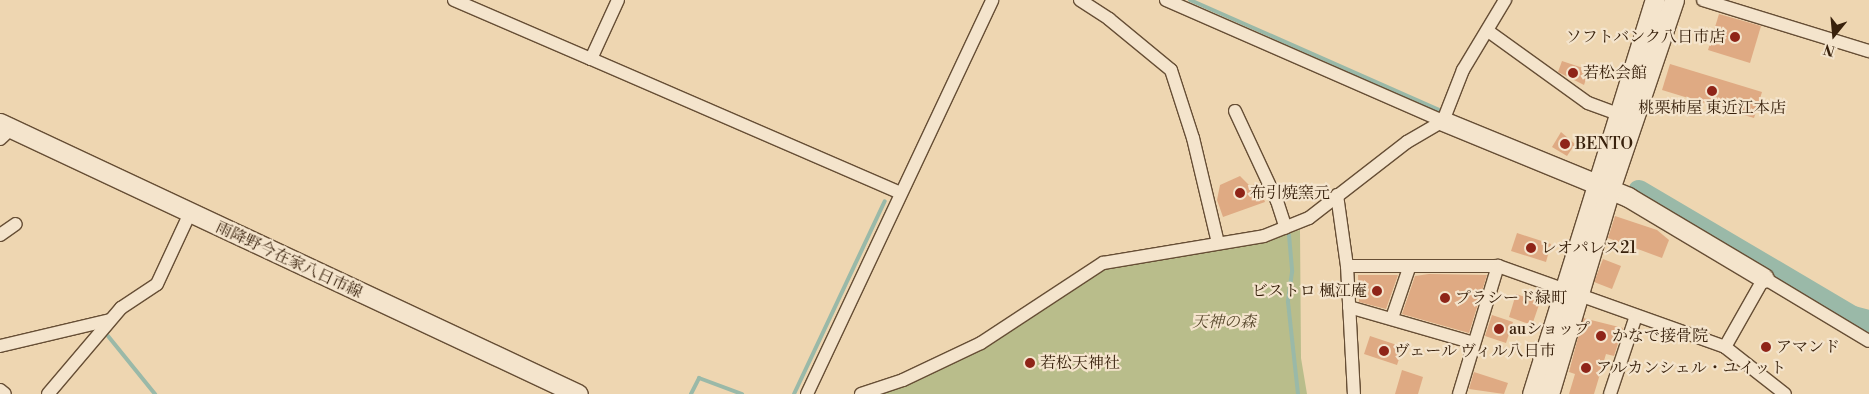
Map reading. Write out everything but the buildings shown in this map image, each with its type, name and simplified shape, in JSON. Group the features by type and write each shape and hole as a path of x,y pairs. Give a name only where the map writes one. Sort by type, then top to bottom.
{"street":[{"path":"454,0 900,193"},
{"path":"591,59 618,0"},
{"path":"807,394 992,0"},
{"path":"1080,0 1109,18 1171,70 1193,138 1218,243"},
{"path":"1166,0 1443,121 1604,187 1764,278 1869,341"},
{"path":"861,394 903,380 980,342 1103,263 1218,243 1286,228 1309,218 1337,195 1443,121 1463,70 1505,0"},
{"path":"1604,187 1619,114 1655,0"},
{"path":"1549,394 1572,292 1604,187 1674,0"},
{"path":"1702,0 1869,51"},
{"path":"1488,31 1588,103 1619,114"},
{"path":"1235,111 1277,201 1286,228"},
{"name":"雨降野今在家八日市線","path":"4,130 190,213 578,394"},
{"path":"1337,195 1347,266 1354,394"},
{"path":"48,394 96,342 110,320 157,284 190,213"},
{"path":"0,235 16,224"},
{"path":"1347,266 1409,268 1498,266 1725,346 1785,394"},
{"path":"1459,394 1498,266"},
{"path":"1392,318 1409,268"},
{"path":"1725,346 1764,278"},
{"path":"1532,394 1572,292"},
{"path":"1349,307 1392,318 1474,344"},
{"path":"1615,392 1636,316"},
{"path":"0,346 110,320"},
{"path":"0,390 5,394"}],"green space":[{"name":"天神の森","path":"1300,230 1301,358 1307,394 881,394 908,384 1105,269 1239,247"}],"waterway":[{"path":"1190,0 1442,111"},
{"path":"1639,191 1853,317 1869,321"},
{"path":"794,394 885,201"},
{"path":"1289,235 1292,272 1288,302 1298,394"},
{"path":"108,336 155,394"},
{"path":"691,394 699,378 742,394"}],"place":[{"name":"ソフトバンク八日市店","path":"1735,37"},
{"name":"若松会館","path":"1573,73"},
{"name":"桃栗柿屋 東近江本店","path":"1712,91"},
{"name":"BENTO","path":"1565,144"},
{"name":"布引焼窯元","path":"1240,193"},
{"name":"レオパレス21","path":"1531,248"},
{"name":"ビストロ 楓江庵","path":"1377,291"},
{"name":"プラシード緑町","path":"1445,298"},
{"name":"auショップ","path":"1499,329"},
{"name":"かなで接骨院","path":"1601,336"},
{"name":"アマンド","path":"1766,347"},
{"name":"ヴェール ヴィル八日市","path":"1384,351"},
{"name":"若松天神社","path":"1030,363"},
{"name":"アルカンシェル・ユイット","path":"1586,368"}]}
